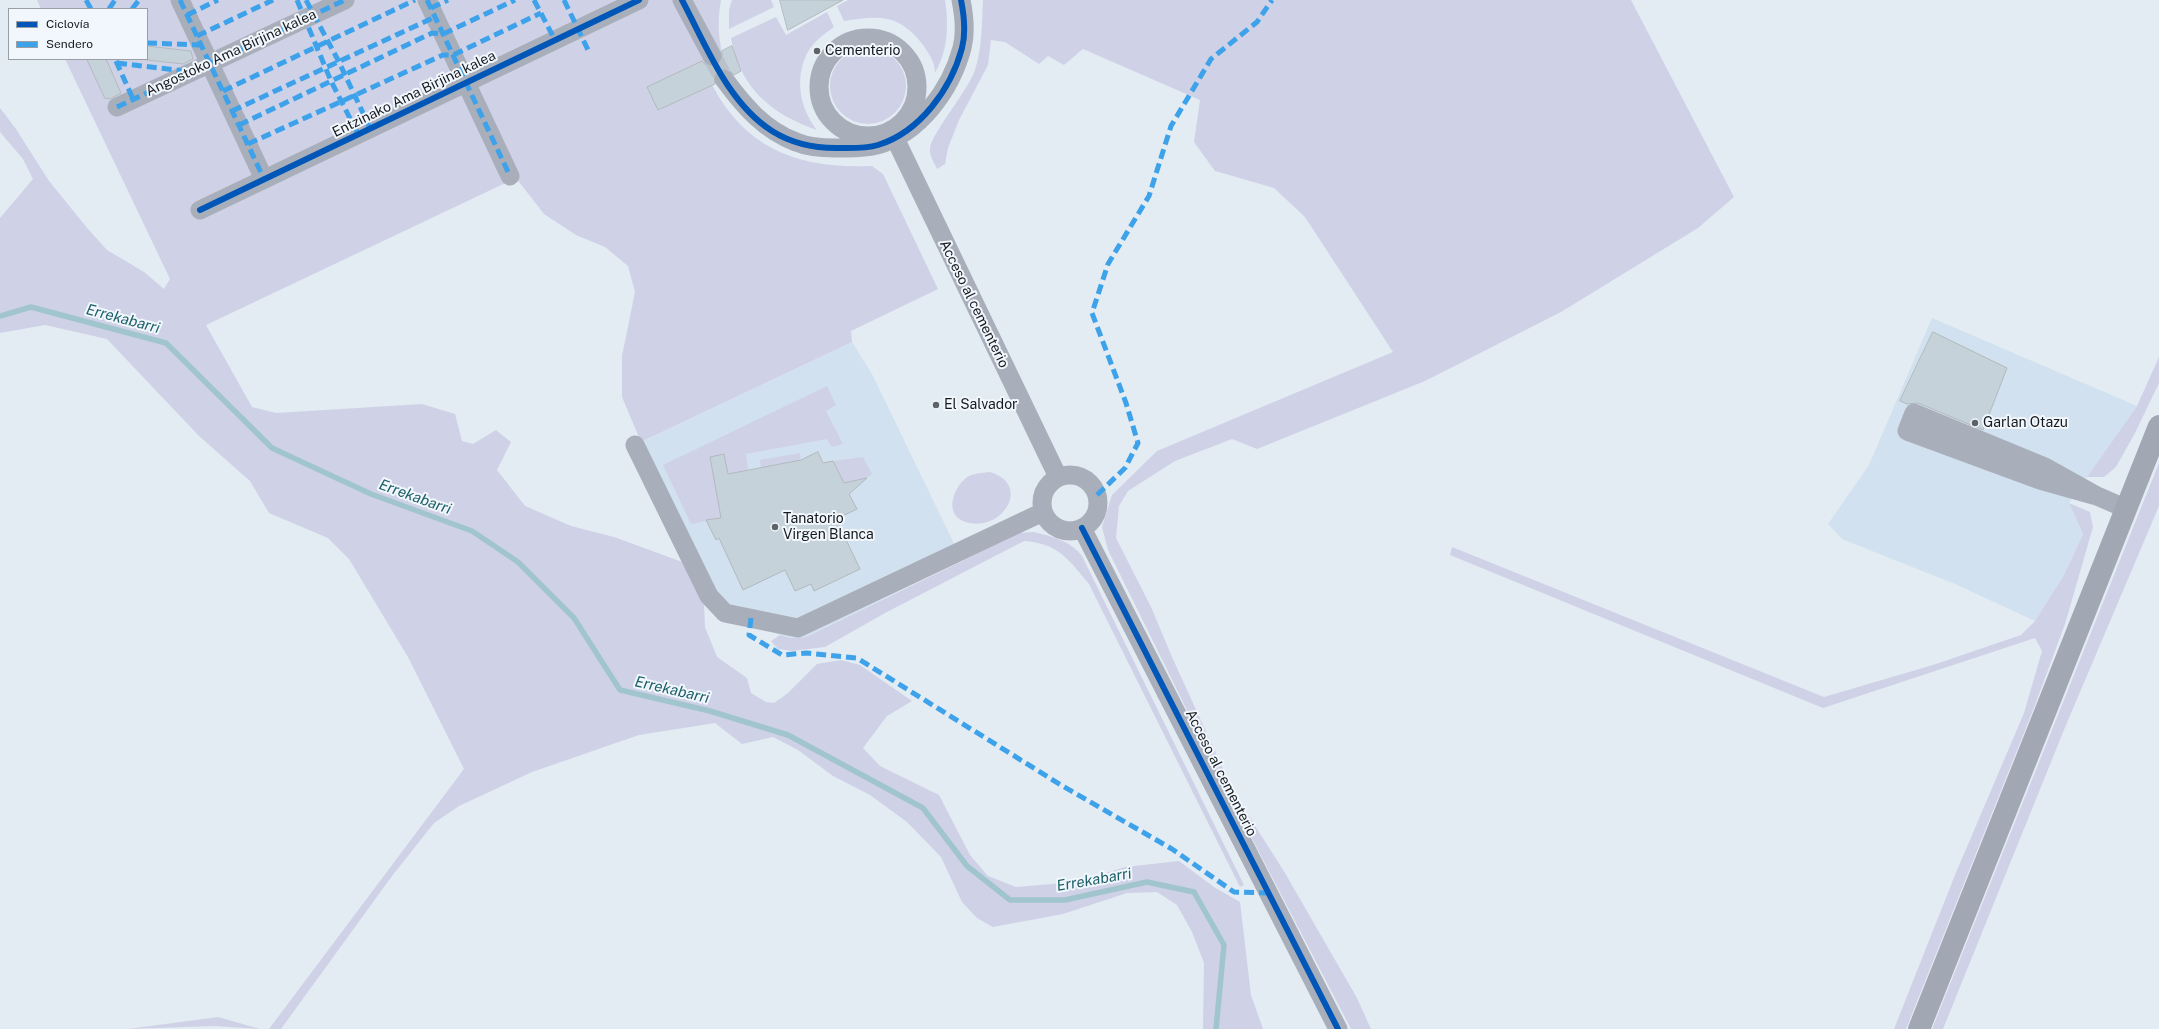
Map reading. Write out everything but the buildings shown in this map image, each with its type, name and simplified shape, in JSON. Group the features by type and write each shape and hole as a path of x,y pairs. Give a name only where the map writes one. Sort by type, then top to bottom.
{"main road":[{"path":"1919,1029 2159,426"}],"street":[{"path":"180,0 264,179"},
{"name":"Angostoko Ama Birjina kalea","path":"117,107 345,0"},
{"path":"427,0 510,176"},
{"name":"Entzinako Ama Birjina kalea","path":"200,210 639,0"},
{"path":"682,0 712,56"},
{"path":"724,79 744,107 756,118 772,131 797,143 824,148 877,146 892,134 914,105 917,86 913,67 902,51 886,41 867,38 848,42 832,53 822,69 819,88 823,107 834,122 850,133 869,136 892,134 914,125 933,105 950,81 962,47 964,16 961,0"},
{"name":"Acceso al cementerio","path":"892,134 1058,477"},
{"path":"2097,496 2040,480 1907,431 1914,413 2045,467 2097,496 2127,509"},
{"path":"635,445 709,596 724,613 798,628 1043,512"},
{"path":"1067,474 1077,475 1086,479 1093,486 1097,495 1098,504 1096,514 1090,522 1082,528 1075,530 1059,529 1052,525 1043,512 1041,502 1043,492 1049,483 1058,477 1067,474"},
{"name":"Acceso al cementerio","path":"1082,528 1338,1029"}],"shaded area":[{"path":"37,0 721,0 719,29 721,48 730,76 712,85 726,108 742,126 759,140 778,151 799,159 822,164 872,166 883,174 938,289 851,331 852,342 641,442 622,397 622,356 635,292 628,266 605,247 576,235 544,214 516,178 206,325 252,407 276,413 422,404 455,414 462,441 473,444 496,430 511,442 497,470 525,506 571,526 614,537 685,563 704,605 705,627 717,657 747,678 751,693 766,702 774,703 788,693 817,664 841,660 860,665 912,701 887,716 863,748 880,766 939,795 970,855 988,876 1016,887 1077,882 1125,867 1179,861 1214,887 1240,902 1251,995 1263,1029 1203,1029 1204,963 1192,932 1177,905 1157,892 1127,893 1063,914 993,927 977,918 962,902 941,857 907,822 870,795 833,776 798,750 773,737 742,744 715,723 639,735 532,772 459,806 434,823 392,876 281,1029 269,1029 464,769 408,657 349,559 328,538 269,513 250,481 199,436 107,339 45,325 0,333 0,218 33,179 23,159 0,132 0,108 16,129 49,181 107,250 144,272 164,289 170,279 65,60 148,60 148,8 41,8"},
{"path":"732,0 771,0 774,7 729,29 729,10"},
{"path":"848,0 945,0 947,28 945,46 943,55 935,73 933,62 923,45 906,27 888,19 878,18 844,21 837,6"},
{"path":"983,0 1631,0 1734,197 1698,228 1561,312 1425,381 1257,449 1232,439 1175,461 1128,491 1119,506 1116,538 1151,607 1233,791 1285,873 1357,998 1371,1029 1351,1029 1219,775 1108,550 1102,527 1112,495 1157,451 1393,352 1305,217 1274,188 1215,171 1194,142 1200,100 1083,49 1064,65 1048,56 1039,64 1005,42 991,40 988,65 959,120 948,148 945,164 937,169 932,160 930,149 942,123 965,89 975,70 980,44"},
{"path":"827,12 834,27 811,46 804,60 800,80 806,112 817,130 800,124 785,116 760,97 750,85 742,71 735,56 731,38 776,17 786,35"},
{"path":"868,48 882,51 895,59 903,72 906,86 903,100 895,113 882,121 868,124 854,121 841,113 833,100 830,86 833,72 841,59 854,51"},
{"path":"1932,318 2137,406 2069,503 2083,534 2064,575 2035,621 1955,584 1842,539 1828,524 1869,465"},
{"path":"852,342 872,374 962,560 806,637 791,638 720,617 704,605 627,449"},
{"path":"2159,357 2159,383 2135,433 2116,467 2104,477 2087,477 2137,406"},
{"path":"827,386 836,405 826,411 843,444 832,447 827,439 746,454 748,470 728,475 724,455 710,457 719,506 733,504 746,513 691,524 663,465"},
{"path":"800,453 801,460 761,468 760,460"},
{"path":"863,457 872,474 864,480 844,483 833,461"},
{"path":"2159,463 2159,506 2066,725 1943,1029 1932,1029"},
{"path":"990,472 1003,478 1010,487 1011,497 1007,507 999,516 989,522 977,524 963,521 957,517 952,506 958,487 969,476"},
{"path":"2069,503 2090,512 2093,527 2065,624 2035,705 1906,1029 1894,1029 1955,875 2024,713 2042,651 2035,638 1823,708 1450,555 1452,547 1824,697 1933,665 2021,635 2035,621 2064,575 2083,534"},
{"path":"1034,532 1054,538 1072,546 1082,556 1244,885 1240,887 1089,584 1069,560 1054,549 1036,542 1024,541 885,613 825,647 792,651 778,649 771,641 780,635 791,638 806,637 1020,533"},
{"path":"218,1017 260,1029 214,1026 128,1029"}],"waterway":[{"name":"Errekabarri","path":"0,316 31,307 166,343 272,448 371,494 472,531 518,562 574,618 620,690 710,711 788,735 923,808 967,866 1010,900 1065,900 1147,882 1194,892 1224,945 1216,1029"}],"tunnel":[{"path":"712,56 724,79"}],"marked path":[{"path":"86,0 90,8"},
{"path":"110,8 115,0"},
{"path":"133,8 139,0"},
{"path":"180,0 264,179"},
{"path":"187,15 218,0"},
{"path":"197,36 273,0"},
{"path":"297,0 331,81 358,134"},
{"path":"306,0 339,62 370,128"},
{"path":"117,107 345,0"},
{"path":"223,91 415,0"},
{"path":"427,0 510,176"},
{"path":"431,8 448,0"},
{"path":"239,125 432,33 443,34 515,0"},
{"path":"534,0 555,40"},
{"path":"564,0 590,54"},
{"path":"1097,495 1125,468 1138,443 1126,403 1092,313 1108,264 1149,196 1171,126 1211,59 1257,22 1272,0"},
{"path":"248,144 443,55 453,55 541,13"},
{"path":"232,111 435,17"},
{"path":"148,43 201,45"},
{"path":"116,61 133,99"},
{"path":"117,63 193,72"},
{"path":"751,618 749,635 782,655 807,653 857,658 1061,785 1172,849 1234,892 1269,893"}],"cycle path":[{"path":"200,210 639,0"},
{"path":"682,0 719,72 742,105 756,119 779,135 802,144 827,148 862,148 878,145 893,139 907,130 932,107 950,79 962,48 964,24 961,0"},
{"path":"1082,528 1338,1029"}],"place":[{"name":"Cementerio","path":"817,51"},
{"name":"El Salvador","path":"936,405"},
{"name":"Garlan Otazu","path":"1975,423"},
{"name":"Tanatorio Virgen Blanca","path":"775,527"}]}
